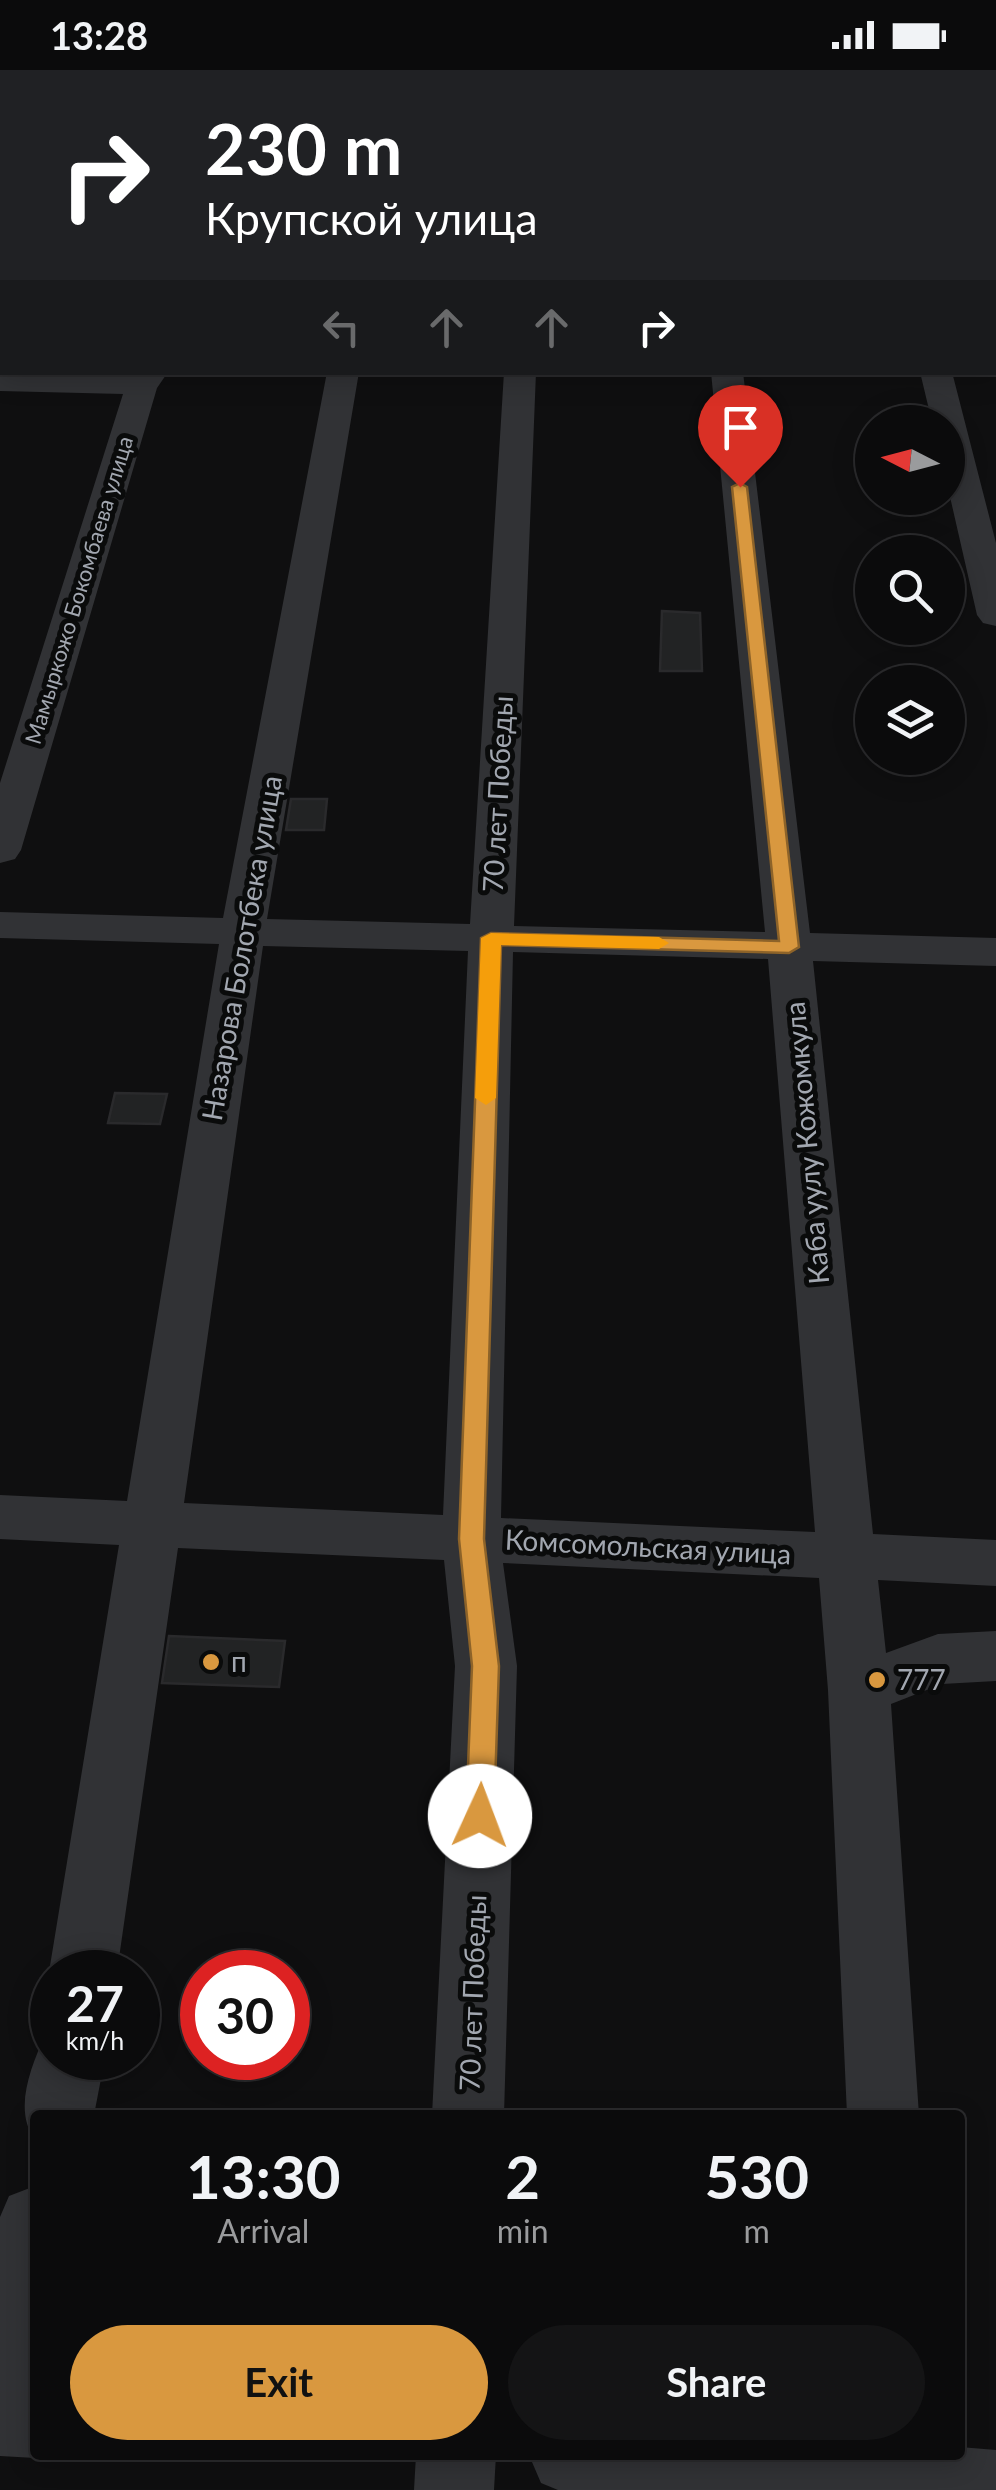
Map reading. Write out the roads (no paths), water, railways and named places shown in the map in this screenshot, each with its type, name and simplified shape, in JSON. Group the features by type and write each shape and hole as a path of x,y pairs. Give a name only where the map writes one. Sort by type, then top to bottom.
{"street":[{"name":"Назарова Болотбека улица","path":"85,1950 243,932 342,375"},
{"name":"70 лет Победы","path":"468,2110 486,1666 471,1539 491,938 520,375"},
{"name":"Каба уулу Кожомкула","path":"727,375 789,947 859,1690 884,2110"},
{"path":"937,375 996,615"},
{"path":"0,381 146,380"},
{"name":"Мамыркожо Бокомбаева улица","path":"0,850 146,380"},
{"path":"0,925 996,952"},
{"name":"Комсомольская улица","path":"0,1518 996,1563"},
{"path":"859,1690 938,1659 996,1656"},
{"path":"59,2110 65,2080"},
{"path":"0,2383 30,2245"},
{"path":"0,2416 30,2419"},
{"path":"454,2490 456,2460"},
{"path":"649,2460 904,2476 996,2490"}],"place":[{"name":"п","path":"211,1662"},
{"name":"777","path":"877,1680"}]}
